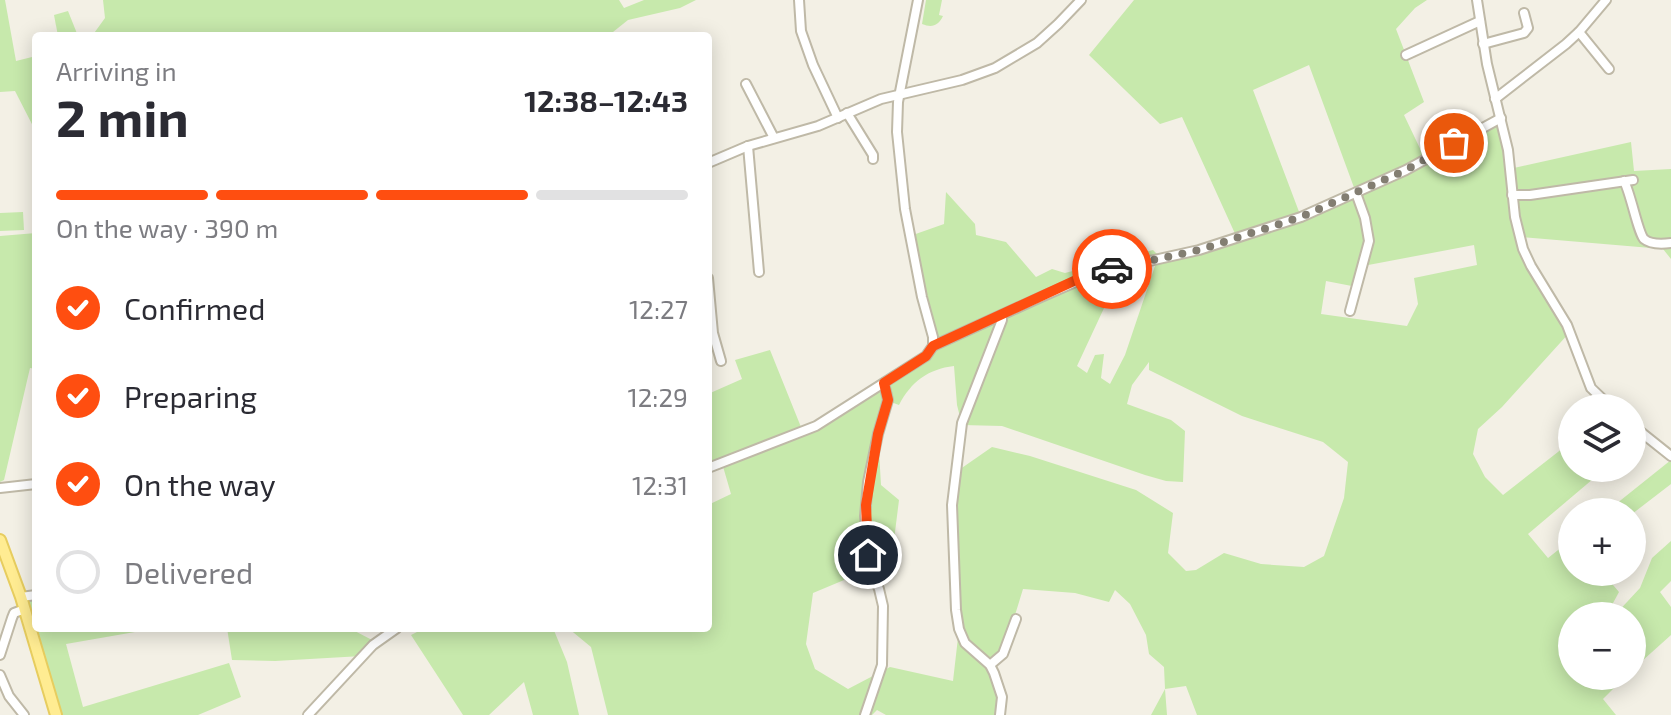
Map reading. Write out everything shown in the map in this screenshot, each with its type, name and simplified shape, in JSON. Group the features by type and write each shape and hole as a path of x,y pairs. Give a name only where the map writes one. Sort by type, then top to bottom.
{"main road":[{"path":"0,540 25,609 56,715"}],"street":[{"path":"799,0 801,31 838,118"},
{"path":"918,0 900,93 897,132 901,185 933,346"},
{"path":"712,161 748,146 811,128 881,99 962,80 995,68 1037,43 1081,0"},
{"path":"1477,0 1483,44 1508,150 1519,237 1527,259 1567,325 1591,388 1597,394"},
{"path":"1495,99 1579,32 1606,0"},
{"path":"1483,44 1524,33 1528,28 1524,13"},
{"path":"1406,55 1480,21"},
{"path":"1579,32 1609,69"},
{"path":"746,84 774,138"},
{"path":"847,113 873,159"},
{"path":"712,466 822,423 926,356 933,346 1096,273 1199,250 1301,217 1406,170 1501,118"},
{"path":"748,146 759,272"},
{"path":"1512,195 1628,180 1641,235 1654,243 1671,243"},
{"path":"1350,311 1369,241 1356,193"},
{"path":"1000,715 1002,697 990,665 965,643 959,629 952,505 962,423 1002,315"},
{"path":"712,322 721,361"},
{"path":"865,715 882,665 883,606 871,570 865,516 878,434 888,400 884,383"},
{"path":"1646,436 1671,456"},
{"path":"0,488 32,484"},
{"path":"21,597 32,596"},
{"path":"0,655 14,613 25,609"},
{"path":"990,665 1003,654 1016,619"},
{"path":"313,713 373,645 390,632"},
{"path":"0,675 9,696 24,715"}],"green space":[{"path":"0,0 5,0 16,61 32,57 32,124 15,91 0,92"},
{"path":"103,0 619,0 624,8 644,0 696,0 680,8 628,20 613,32 95,32 105,18"},
{"path":"926,0 942,0 939,15 943,16 934,25 922,24"},
{"path":"1134,0 1427,0 1396,29 1424,102 1404,115 1425,159 1501,118 1505,170 1631,142 1634,171 1671,169 1671,259 1663,249 1520,237 1570,332 1478,429 1473,454 1485,477 1503,495 1558,452 1558,482 1589,482 1571,498 1558,498 1558,509 1528,534 1548,558 1558,550 1558,586 1614,586 1619,592 1614,602 1558,602 1558,690 1612,690 1603,699 1616,715 1197,715 1186,686 1165,689 1164,667 1149,654 1146,635 1130,604 1115,590 1109,602 1075,593 1023,589 1003,654 990,665 998,681 1000,715 886,715 877,710 872,715 608,715 591,647 573,632 712,632 712,503 731,494 722,463 712,467 712,392 742,379 735,360 770,350 803,432 822,423 933,346 910,236 944,224 946,192 975,224 976,235 1006,242 1036,277 1052,269 1065,273 1153,250 1159,256 1237,238 1182,117 1160,124 1089,55","holes":["1309,65 1356,193 1301,217 1253,90","1474,245 1477,265 1414,278 1418,304 1407,326 1321,314 1326,281 1357,287 1363,266","1157,260 1125,355 1110,384 1101,378 1104,354 1095,355 1087,373 1077,366 1112,291 1111,269","1149,362 1149,370 1242,416 1323,442 1348,462 1344,498 1324,556 1304,567 1261,564 1224,553 1196,570 1186,571 1168,553 1173,513 1136,490 992,447 956,472 956,610 959,629 953,681 890,667 848,689 815,669 806,644 813,593 856,575 890,572 899,500 881,485 878,434 888,401 899,405 921,378 954,366 962,425 1002,426 1145,475 1183,482 1185,431 1171,420 1127,404 1132,385"]},
{"path":"68,11 76,32 57,32 54,15"},
{"path":"23,212 24,230 0,231 0,213"},
{"path":"32,233 32,368 4,480 0,482 0,236"},
{"path":"1671,460 1671,484 1646,503 1646,498 1624,498"},
{"path":"1671,541 1671,581 1660,592 1671,607 1671,635 1646,657 1646,602 1627,602 1641,586 1646,586 1646,573 1652,558"},
{"path":"32,596 32,632 135,632 66,644 83,707 229,663 241,697 198,715 56,715 21,597"},
{"path":"228,632 357,632 374,641 362,656 232,660"},
{"path":"417,632 555,632 567,662 579,715 533,715 524,682 489,715 463,715 411,635"},
{"path":"1165,689 1167,715 1151,715"}],"way so far":[{"path":"1112,269 1199,250 1301,217 1406,170 1454,143"}],"route":[{"path":"868,555 868,482 888,400 884,383 926,356 933,346 1076,280 1112,269"}]}
